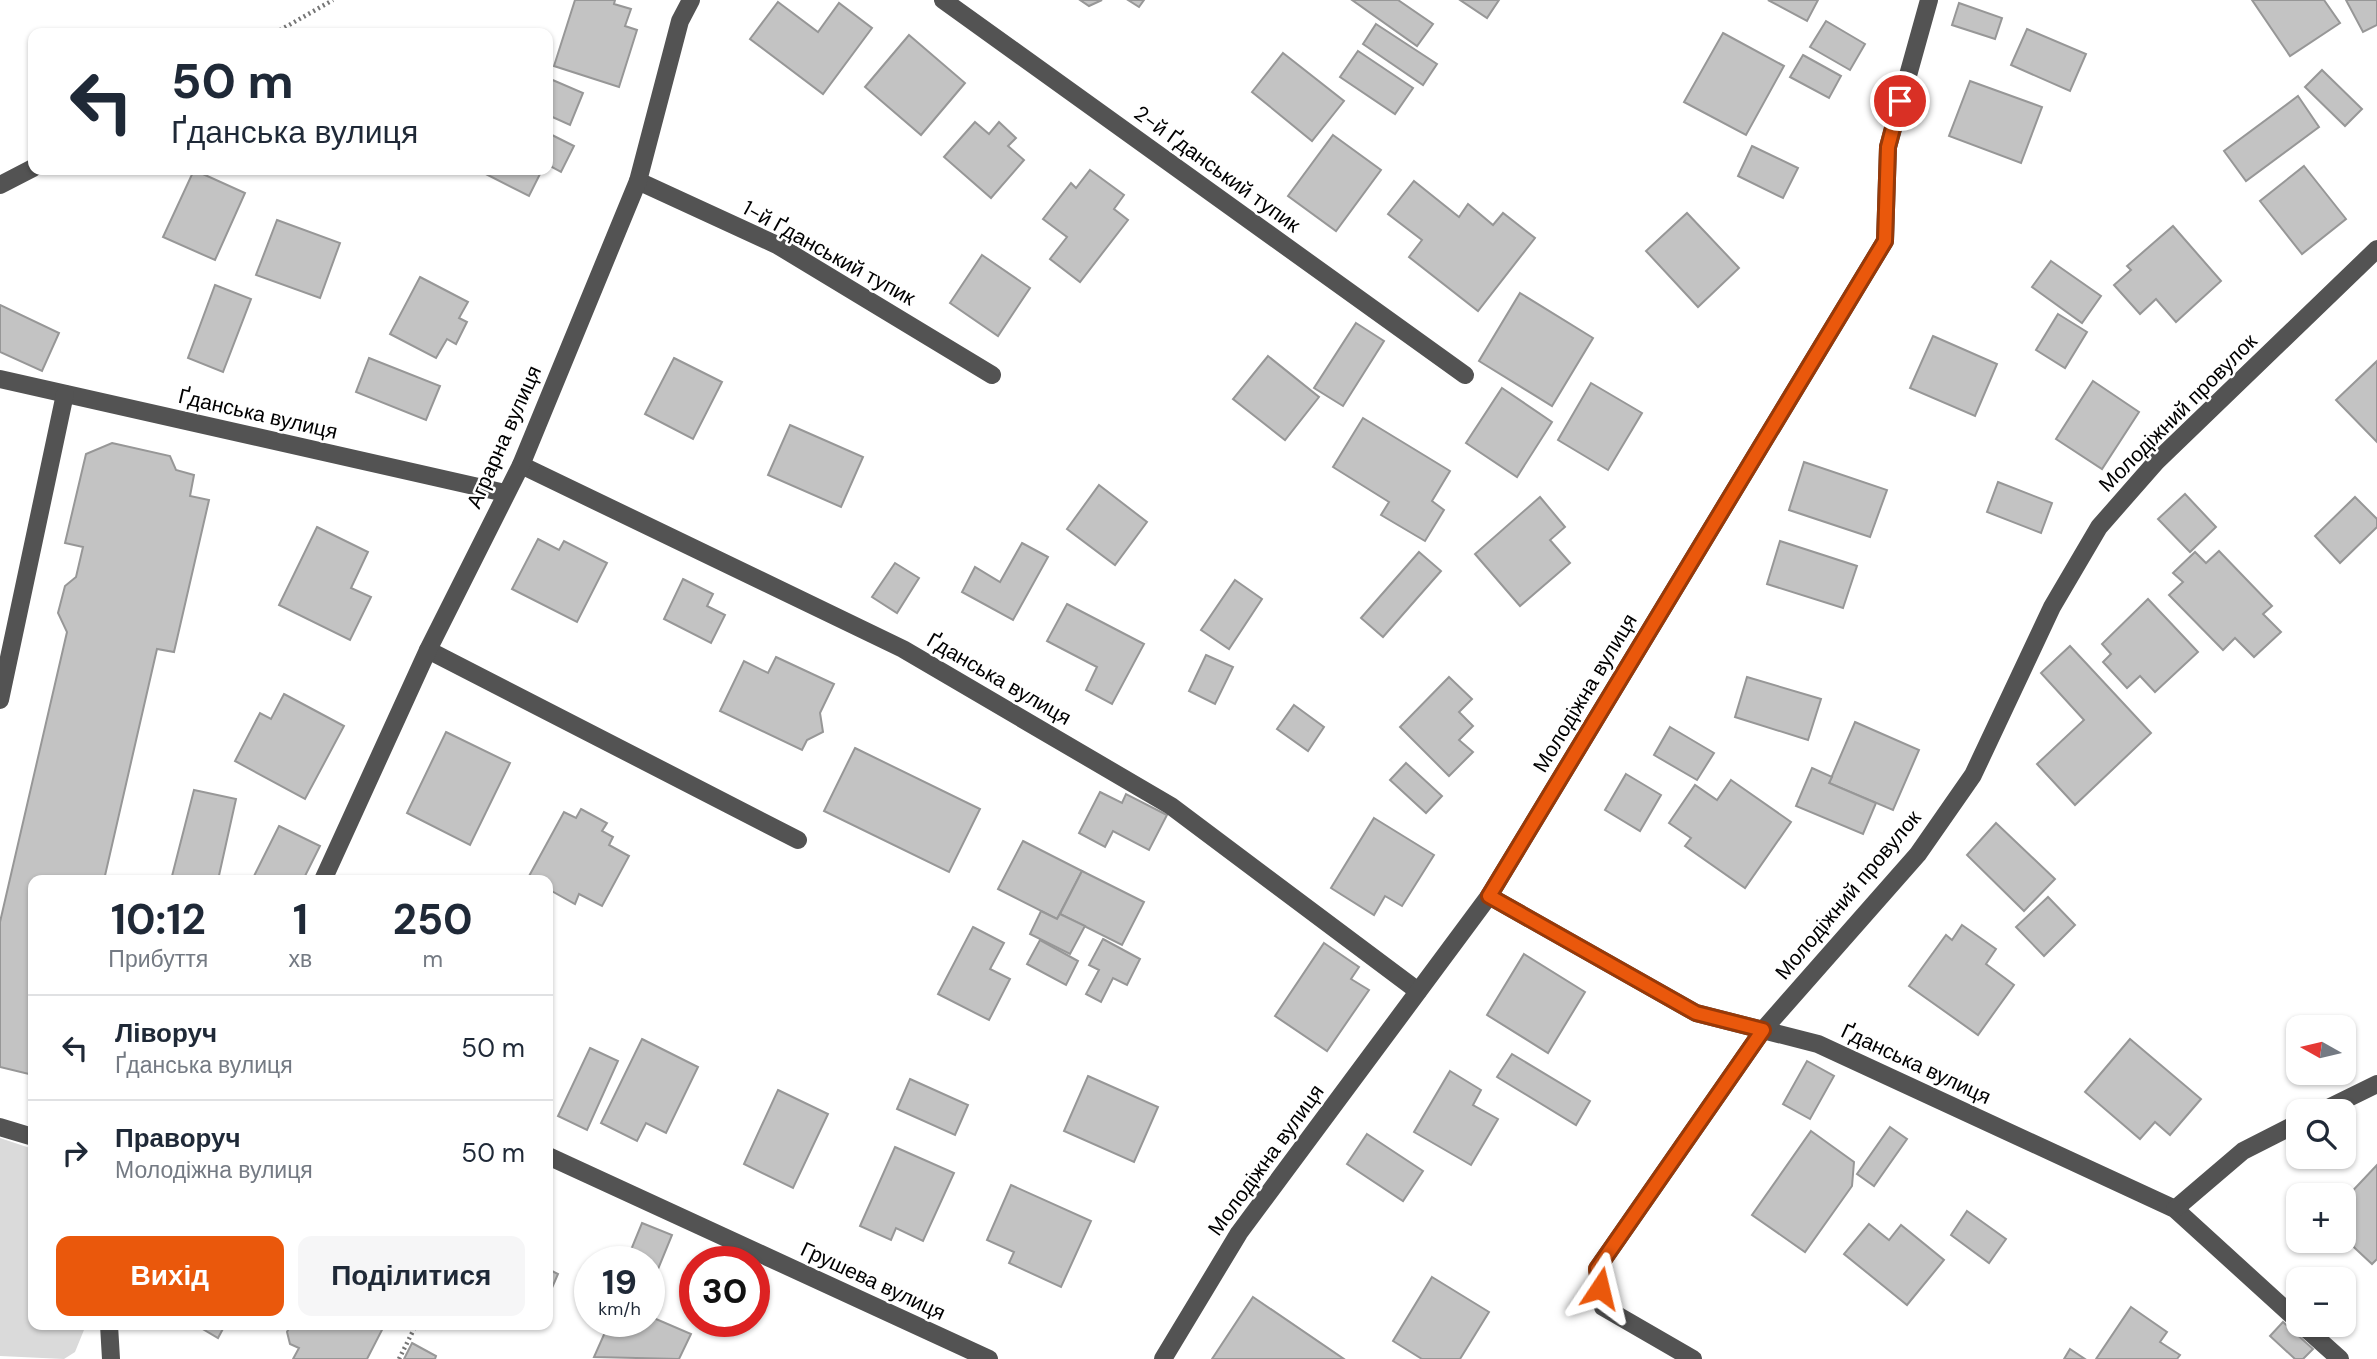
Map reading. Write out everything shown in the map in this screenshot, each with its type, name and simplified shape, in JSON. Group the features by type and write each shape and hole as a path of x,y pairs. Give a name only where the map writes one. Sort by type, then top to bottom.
{"street":[{"name":"Аграрна вулиця","path":"325,875 428,650 521,465 638,180 680,21 691,0"},
{"name":"2-й Ґданський тупик","path":"943,0 1465,375"},
{"name":"Молодіжна вулиця","path":"1163,1359 1239,1233 1489,896 1885,241 1888,147 1929,0"},
{"path":"0,185 28,170"},
{"name":"1-й Ґданський тупик","path":"638,180 777,245 992,375"},
{"name":"Молодіжний провулок","path":"1693,1359 1603,1307 1597,1269 1763,1030 1917,854 1973,775 2052,607 2099,527 2156,462 2377,249"},
{"name":"Ґданська вулиця","path":"0,379 505,493"},
{"path":"0,700 65,394"},
{"name":"Ґданська вулиця","path":"521,465 903,649 1171,806 1418,992"},
{"path":"428,650 798,840"},
{"name":"Ґданська вулиця","path":"1489,896 1696,1013 1818,1044 2175,1209 2286,1310"},
{"path":"2346,1099 2377,1084"},
{"path":"0,1127 28,1135"},
{"path":"2175,1209 2243,1151 2286,1130"},
{"name":"Грушева вулиця","path":"553,1158 989,1359"},
{"path":"109,1330 111,1359"},
{"path":"2315,1337 2340,1359"}],"path":[{"path":"284,28 333,0"},
{"path":"399,1359 414,1330"}],"shaded area":[{"path":"0,1138 28,1147 28,1330 84,1330 75,1352 64,1359 0,1356"}],"building":[{"path":"575,0 615,0 614,4 631,9 625,26 637,30 619,87 554,66"},
{"path":"1080,0 1102,0 1089,6"},
{"path":"1128,0 1144,0 1139,7"},
{"path":"1352,0 1398,0 1433,24 1417,46"},
{"path":"1460,0 1499,0 1487,18"},
{"path":"1768,0 1818,0 1807,21"},
{"path":"2252,0 2324,0 2340,23 2290,56"},
{"path":"2346,0 2377,0 2377,25 2363,32"},
{"path":"778,2 818,32 839,3 872,28 823,94 750,39"},
{"path":"1959,3 2002,18 1995,39 1952,25"},
{"path":"1826,21 1865,44 1850,70 1810,47"},
{"path":"1376,24 1437,64 1423,85 1363,44"},
{"path":"2027,29 2086,54 2070,91 2011,65"},
{"path":"1723,33 1784,66 1746,135 1684,102"},
{"path":"909,35 965,83 921,135 865,87"},
{"path":"1358,51 1413,88 1395,114 1340,77"},
{"path":"1283,53 1344,101 1312,141 1252,92"},
{"path":"1803,55 1841,76 1829,98 1790,77"},
{"path":"2322,70 2362,109 2345,126 2305,87"},
{"path":"553,80 583,93 570,125 553,117"},
{"path":"1970,81 2042,107 2021,163 1949,136"},
{"path":"2298,96 2319,127 2246,181 2224,151"},
{"path":"975,122 989,134 999,122 1016,138 1008,146 1024,160 991,198 944,157"},
{"path":"1333,135 1381,170 1336,231 1288,196"},
{"path":"553,136 574,146 561,172 553,168"},
{"path":"1752,146 1798,168 1783,198 1738,176"},
{"path":"2304,166 2346,219 2302,254 2260,201"},
{"path":"1090,170 1124,195 1114,209 1128,220 1080,282 1050,259 1067,237 1043,219 1071,183 1076,188"},
{"path":"192,175 205,175 245,193 215,260 163,237"},
{"path":"488,175 540,175 529,196"},
{"path":"1414,181 1459,217 1468,204 1493,225 1503,213 1535,238 1478,311 1409,257 1422,240 1388,214"},
{"path":"1687,213 1739,268 1698,307 1646,251"},
{"path":"277,220 340,243 320,298 256,275"},
{"path":"2173,226 2221,281 2176,322 2156,299 2140,314 2114,285 2131,270 2127,266"},
{"path":"982,255 1030,288 998,336 950,303"},
{"path":"2051,261 2101,296 2082,323 2032,287"},
{"path":"420,277 468,302 459,318 467,322 456,344 447,339 436,358 390,334"},
{"path":"215,285 251,299 223,372 188,358"},
{"path":"1520,293 1593,338 1552,406 1479,361"},
{"path":"0,305 59,333 42,371 0,352"},
{"path":"2058,314 2087,332 2065,368 2036,350"},
{"path":"1356,323 1384,341 1343,406 1314,388"},
{"path":"1933,336 1997,364 1975,416 1910,388"},
{"path":"1268,356 1319,397 1285,440 1233,399"},
{"path":"369,358 440,386 426,420 356,392"},
{"path":"674,358 722,382 693,439 645,414"},
{"path":"2377,361 2377,442 2336,400"},
{"path":"2093,381 2139,412 2102,469 2056,439"},
{"path":"1591,383 1642,413 1608,470 1558,440"},
{"path":"1502,388 1552,422 1517,477 1466,443"},
{"path":"1363,418 1450,471 1432,501 1444,510 1425,541 1381,515 1389,502 1333,467"},
{"path":"790,425 863,457 841,507 768,475"},
{"path":"112,443 170,456 176,470 194,475 190,496 209,500 174,652 157,649 105,875 28,875 28,1074 0,1067 0,922 67,632 58,613 65,586 76,577 83,547 65,543 86,454"},
{"path":"1804,462 1887,490 1870,537 1789,510"},
{"path":"1998,482 2052,503 2041,533 1987,512"},
{"path":"1099,485 1147,522 1115,565 1067,529"},
{"path":"2185,494 2216,527 2190,552 2158,519"},
{"path":"1540,497 1565,527 1550,540 1570,563 1520,606 1475,554"},
{"path":"2355,497 2377,519 2377,527 2340,563 2315,536"},
{"path":"317,527 368,552 351,588 371,597 350,640 279,605"},
{"path":"538,539 559,550 564,541 607,563 577,622 512,589"},
{"path":"1780,541 1857,566 1843,608 1767,584"},
{"path":"1022,543 1048,557 1013,620 962,592 975,567 1000,582"},
{"path":"2219,551 2272,606 2263,614 2281,632 2254,657 2235,638 2223,650 2169,595 2183,582 2173,573 2195,552 2206,563"},
{"path":"1419,552 1441,571 1383,637 1361,618"},
{"path":"895,563 919,578 897,613 872,597"},
{"path":"683,579 713,594 707,606 725,615 711,643 664,619"},
{"path":"1235,580 1262,599 1229,649 1201,630"},
{"path":"2148,599 2198,652 2155,692 2140,676 2127,688 2103,662 2111,654 2102,644"},
{"path":"1067,604 1144,644 1112,704 1086,690 1097,667 1047,641"},
{"path":"2070,646 2151,733 2075,805 2037,764 2084,720 2041,673"},
{"path":"1206,655 1233,667 1215,704 1189,691"},
{"path":"776,657 834,684 820,713 823,732 807,740 802,750 720,711 744,661 768,673"},
{"path":"1449,677 1472,699 1459,712 1473,726 1459,740 1473,752 1449,776 1400,727"},
{"path":"1747,677 1821,699 1808,740 1735,717"},
{"path":"284,694 344,726 305,799 235,761 260,713 271,719"},
{"path":"1294,705 1324,727 1308,751 1277,729"},
{"path":"1855,722 1919,750 1893,810 1829,783"},
{"path":"1670,727 1714,753 1697,780 1654,755"},
{"path":"446,732 510,763 470,845 407,813"},
{"path":"855,748 980,809 949,872 824,811"},
{"path":"1406,763 1442,796 1426,813 1390,780"},
{"path":"1812,768 1832,777 1829,783 1876,803 1863,834 1796,806"},
{"path":"1626,774 1661,795 1640,831 1605,810"},
{"path":"1731,780 1791,822 1745,888 1685,846 1691,838 1669,823 1695,785 1717,800"},
{"path":"194,790 236,799 219,875 172,875"},
{"path":"1100,792 1122,803 1126,794 1167,815 1149,850 1113,831 1105,847 1079,833"},
{"path":"581,809 607,823 602,831 613,837 609,845 629,856 602,906 579,894 575,904 553,892 553,875 530,875 564,812 576,818"},
{"path":"1374,818 1434,855 1402,906 1385,896 1374,915 1331,888"},
{"path":"1996,823 2055,879 2024,911 1967,855"},
{"path":"279,826 320,846 306,875 254,875"},
{"path":"1023,841 1082,871 1057,919 998,889"},
{"path":"1082,871 1144,902 1122,945 1060,914"},
{"path":"2048,897 2075,925 2044,956 2016,927"},
{"path":"1041,911 1057,919 1060,914 1085,926 1070,954 1030,934"},
{"path":"1962,925 1996,949 1986,964 2014,985 1978,1035 1909,986 1946,935 1952,940"},
{"path":"973,927 1004,943 990,969 1010,979 989,1020 938,994"},
{"path":"1103,939 1140,959 1127,985 1113,978 1101,1002 1086,994 1099,970 1089,965"},
{"path":"1040,940 1078,961 1066,985 1027,964"},
{"path":"1324,943 1359,967 1351,979 1369,990 1327,1051 1275,1016"},
{"path":"1524,954 1585,992 1548,1053 1487,1015"},
{"path":"642,1039 698,1067 666,1133 646,1123 637,1141 601,1123"},
{"path":"2130,1039 2201,1099 2170,1135 2155,1122 2140,1139 2085,1092"},
{"path":"590,1048 618,1061 587,1130 558,1116"},
{"path":"1512,1054 1590,1101 1576,1125 1497,1077"},
{"path":"1807,1061 1834,1076 1810,1119 1783,1104"},
{"path":"1450,1071 1481,1090 1473,1105 1498,1119 1471,1165 1414,1132"},
{"path":"1088,1076 1158,1107 1134,1162 1064,1131"},
{"path":"910,1079 968,1105 955,1135 897,1109"},
{"path":"778,1090 828,1114 793,1188 744,1164"},
{"path":"1890,1127 1907,1139 1874,1186 1857,1174"},
{"path":"1811,1131 1854,1162 1852,1186 1805,1252 1752,1215"},
{"path":"1367,1134 1423,1171 1403,1201 1347,1164"},
{"path":"895,1147 954,1173 923,1241 896,1228 891,1240 860,1226"},
{"path":"2377,1165 2377,1259 2372,1264 2356,1249 2356,1187"},
{"path":"1011,1185 1091,1221 1061,1287 1009,1263 1014,1252 987,1240"},
{"path":"1967,1211 2006,1239 1989,1263 1951,1235"},
{"path":"642,1223 672,1235 665,1252 665,1246 633,1246"},
{"path":"1869,1224 1889,1240 1901,1225 1944,1260 1907,1305 1844,1254"},
{"path":"553,1272 558,1274 553,1286"},
{"path":"1432,1277 1489,1312 1460,1359 1422,1359 1393,1341"},
{"path":"1253,1297 1344,1359 1212,1359"},
{"path":"2131,1307 2167,1332 2160,1342 2180,1355 2177,1359 2096,1359"},
{"path":"2283,1322 2286,1325 2286,1337 2300,1337 2313,1349 2303,1359 2295,1359 2270,1336"},
{"path":"665,1323 679,1329 679,1337 690,1337 679,1359 594,1357 603,1337 665,1337"},
{"path":"204,1330 222,1330 218,1338"},
{"path":"382,1330 367,1359 293,1359 299,1348 290,1344 287,1332"},
{"path":"412,1343 436,1356 435,1359 404,1359"},
{"path":"2070,1349 2085,1359 2064,1359"}],"route":[{"path":"1600,1288 1597,1269 1763,1030 1696,1013 1489,896 1885,241 1888,147 1900,101"}]}
